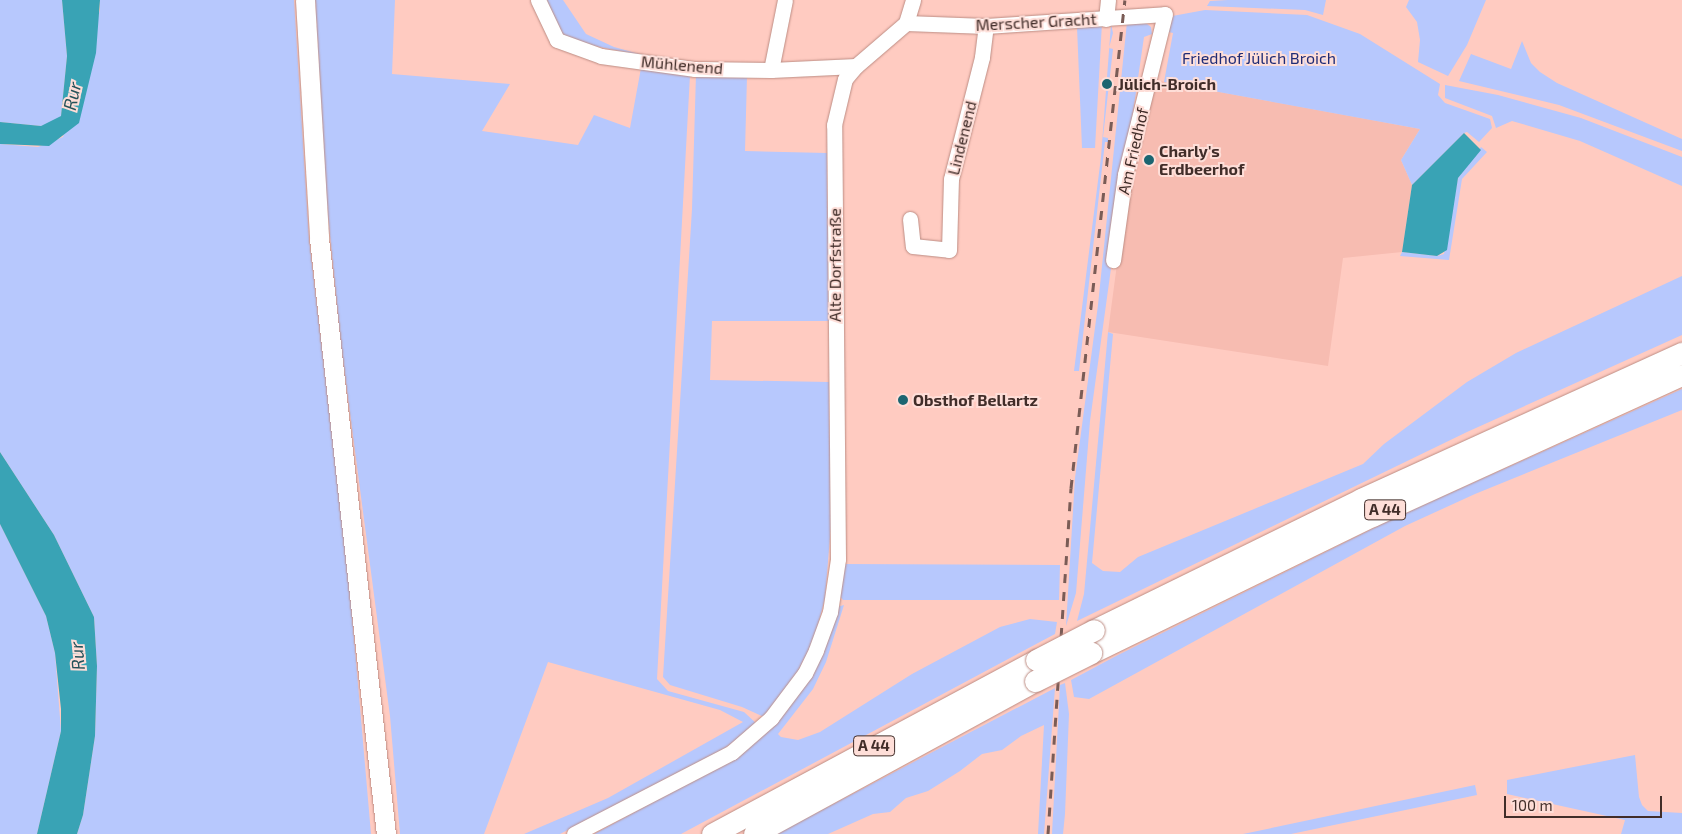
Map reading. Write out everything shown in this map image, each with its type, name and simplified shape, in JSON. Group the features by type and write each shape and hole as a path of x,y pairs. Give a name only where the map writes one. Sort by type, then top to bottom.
{"highway":[{"name":"A 44","path":"712,834 1094,630 1369,495 1682,353"},
{"name":"A 44","path":"754,834 1035,681 1091,653 1372,516 1682,375"}],"main road":[{"path":"305,0 320,238 386,834"}],"street":[{"name":"Mühlenend","path":"538,0 557,40 601,56 694,69 771,70 856,66"},
{"path":"771,70 784,0"},
{"path":"906,23 913,0"},
{"path":"1106,19 1108,0"},
{"name":"Merscher Gracht","path":"906,23 986,26 1165,14"},
{"name":"Am Friedhof","path":"1113,260 1125,175 1165,14"},
{"name":"Alte Dorfstraße","path":"574,834 732,752 771,718 805,673 816,650 830,612 838,559 834,125 842,88 856,66 906,23"},
{"name":"Lindenend","path":"910,219 913,246 949,250 950,179 982,57 986,26"}],"shaded area":[{"path":"1155,80 1420,129 1401,160 1412,185 1402,252 1343,258 1328,366 1108,332 1128,181"}],"green space":[{"path":"0,0 62,0 67,56 61,116 57,121 41,126 0,122"},
{"path":"100,0 294,0 309,239 347,557 371,834 77,834 83,815 95,736 97,666 94,617 54,535 0,452 0,144 38,147 63,137 100,10"},
{"path":"315,0 395,0 392,74 510,84 482,131 578,145 594,115 630,128 641,68 690,75 657,679 668,691 744,712 757,724 724,749 560,834 524,834 608,798 743,722 720,710 548,662 484,834 400,834 390,716 341,345 326,195"},
{"path":"542,0 563,0 586,34 614,47 658,59 571,41 561,33"},
{"path":"1326,0 1323,15 1305,10 1207,6 1210,1"},
{"path":"1409,0 1486,0 1467,45 1448,76 1418,62 1420,40 1417,22 1406,7"},
{"name":"Friedhof Jülich Broich","path":"1205,10 1307,15 1360,34 1440,84 1438,95 1445,103 1490,119 1492,128 1479,142 1467,132 1464,133 1412,185 1401,160 1420,129 1164,82 1173,33 1164,31 1167,17"},
{"path":"1143,21 1151,27 1152,34 1144,37 1124,174 1090,421 1076,593 1066,626 1075,478 1098,305 1127,22"},
{"path":"1102,23 1095,148 1082,148 1077,27"},
{"path":"1111,24 1113,33 1109,47"},
{"path":"1522,41 1531,63 1540,72 1557,83 1682,139 1682,151 1559,105 1459,81 1471,54 1511,69"},
{"path":"1109,48 1113,49 1103,137 1108,138 1108,142 1105,142 1079,371 1074,371 1101,157"},
{"path":"696,74 747,76 745,151 827,153 829,321 712,321 710,380 829,382 831,525 825,598 814,640 794,679 764,717 742,707 670,685 663,677 692,209"},
{"path":"1445,85 1498,95 1581,118 1682,157 1682,186 1580,141 1512,121 1496,128 1492,116 1445,98"},
{"path":"1481,147 1487,152 1462,179 1449,260 1400,256 1402,252 1437,256 1444,254 1458,178"},
{"path":"1682,276 1682,335 1467,432 1077,621 1084,594 1108,332 1113,334 1092,563 1103,571 1120,572 1138,557 1363,464 1384,444 1467,382 1516,353"},
{"path":"1682,389 1682,410 1475,494 1405,526 1089,699 1074,697 1071,680 1118,655 1390,520"},
{"path":"0,524 46,616 55,653 61,731 37,834 0,834"},
{"path":"842,564 1060,565 1059,600 843,600 837,593"},
{"path":"844,605 826,662 813,689 778,734 781,737 798,740 820,732 912,674 1000,627 1030,619 1057,622 1055,634 681,834 594,834 725,763 762,737 808,680 837,607"},
{"path":"1065,683 1069,714 1065,814 1063,834 1052,834 1060,685"},
{"path":"1055,688 1044,834 1038,834 1044,725 1021,736 1002,750 982,754 960,771 928,791 906,798 890,812 873,814 828,834 776,834"},
{"path":"1635,755 1639,797 1642,805 1648,811 1682,813 1682,834 1621,834 1625,820 1507,794 1507,780"},
{"path":"1475,785 1477,795 1291,834 1243,834"}],"water":[{"name":"Rur","path":"62,0 100,0 96,53 79,123 49,146 0,144 0,122 41,126 61,116 67,56"},
{"path":"1464,133 1481,150 1458,178 1447,250 1437,256 1402,252 1412,185"},
{"name":"Rur","path":"0,452 54,535 94,617 97,666 95,736 83,815 77,834 37,834 61,731 61,709 55,653 46,616 0,524"}],"railway":[{"path":"1048,834 1071,488 1125,0"}],"place":[{"name":"Jülich-Broich","path":"1107,84"},
{"name":"Charly's Erdbeerhof","path":"1149,160"},
{"name":"Obsthof Bellartz","path":"903,400"}]}
